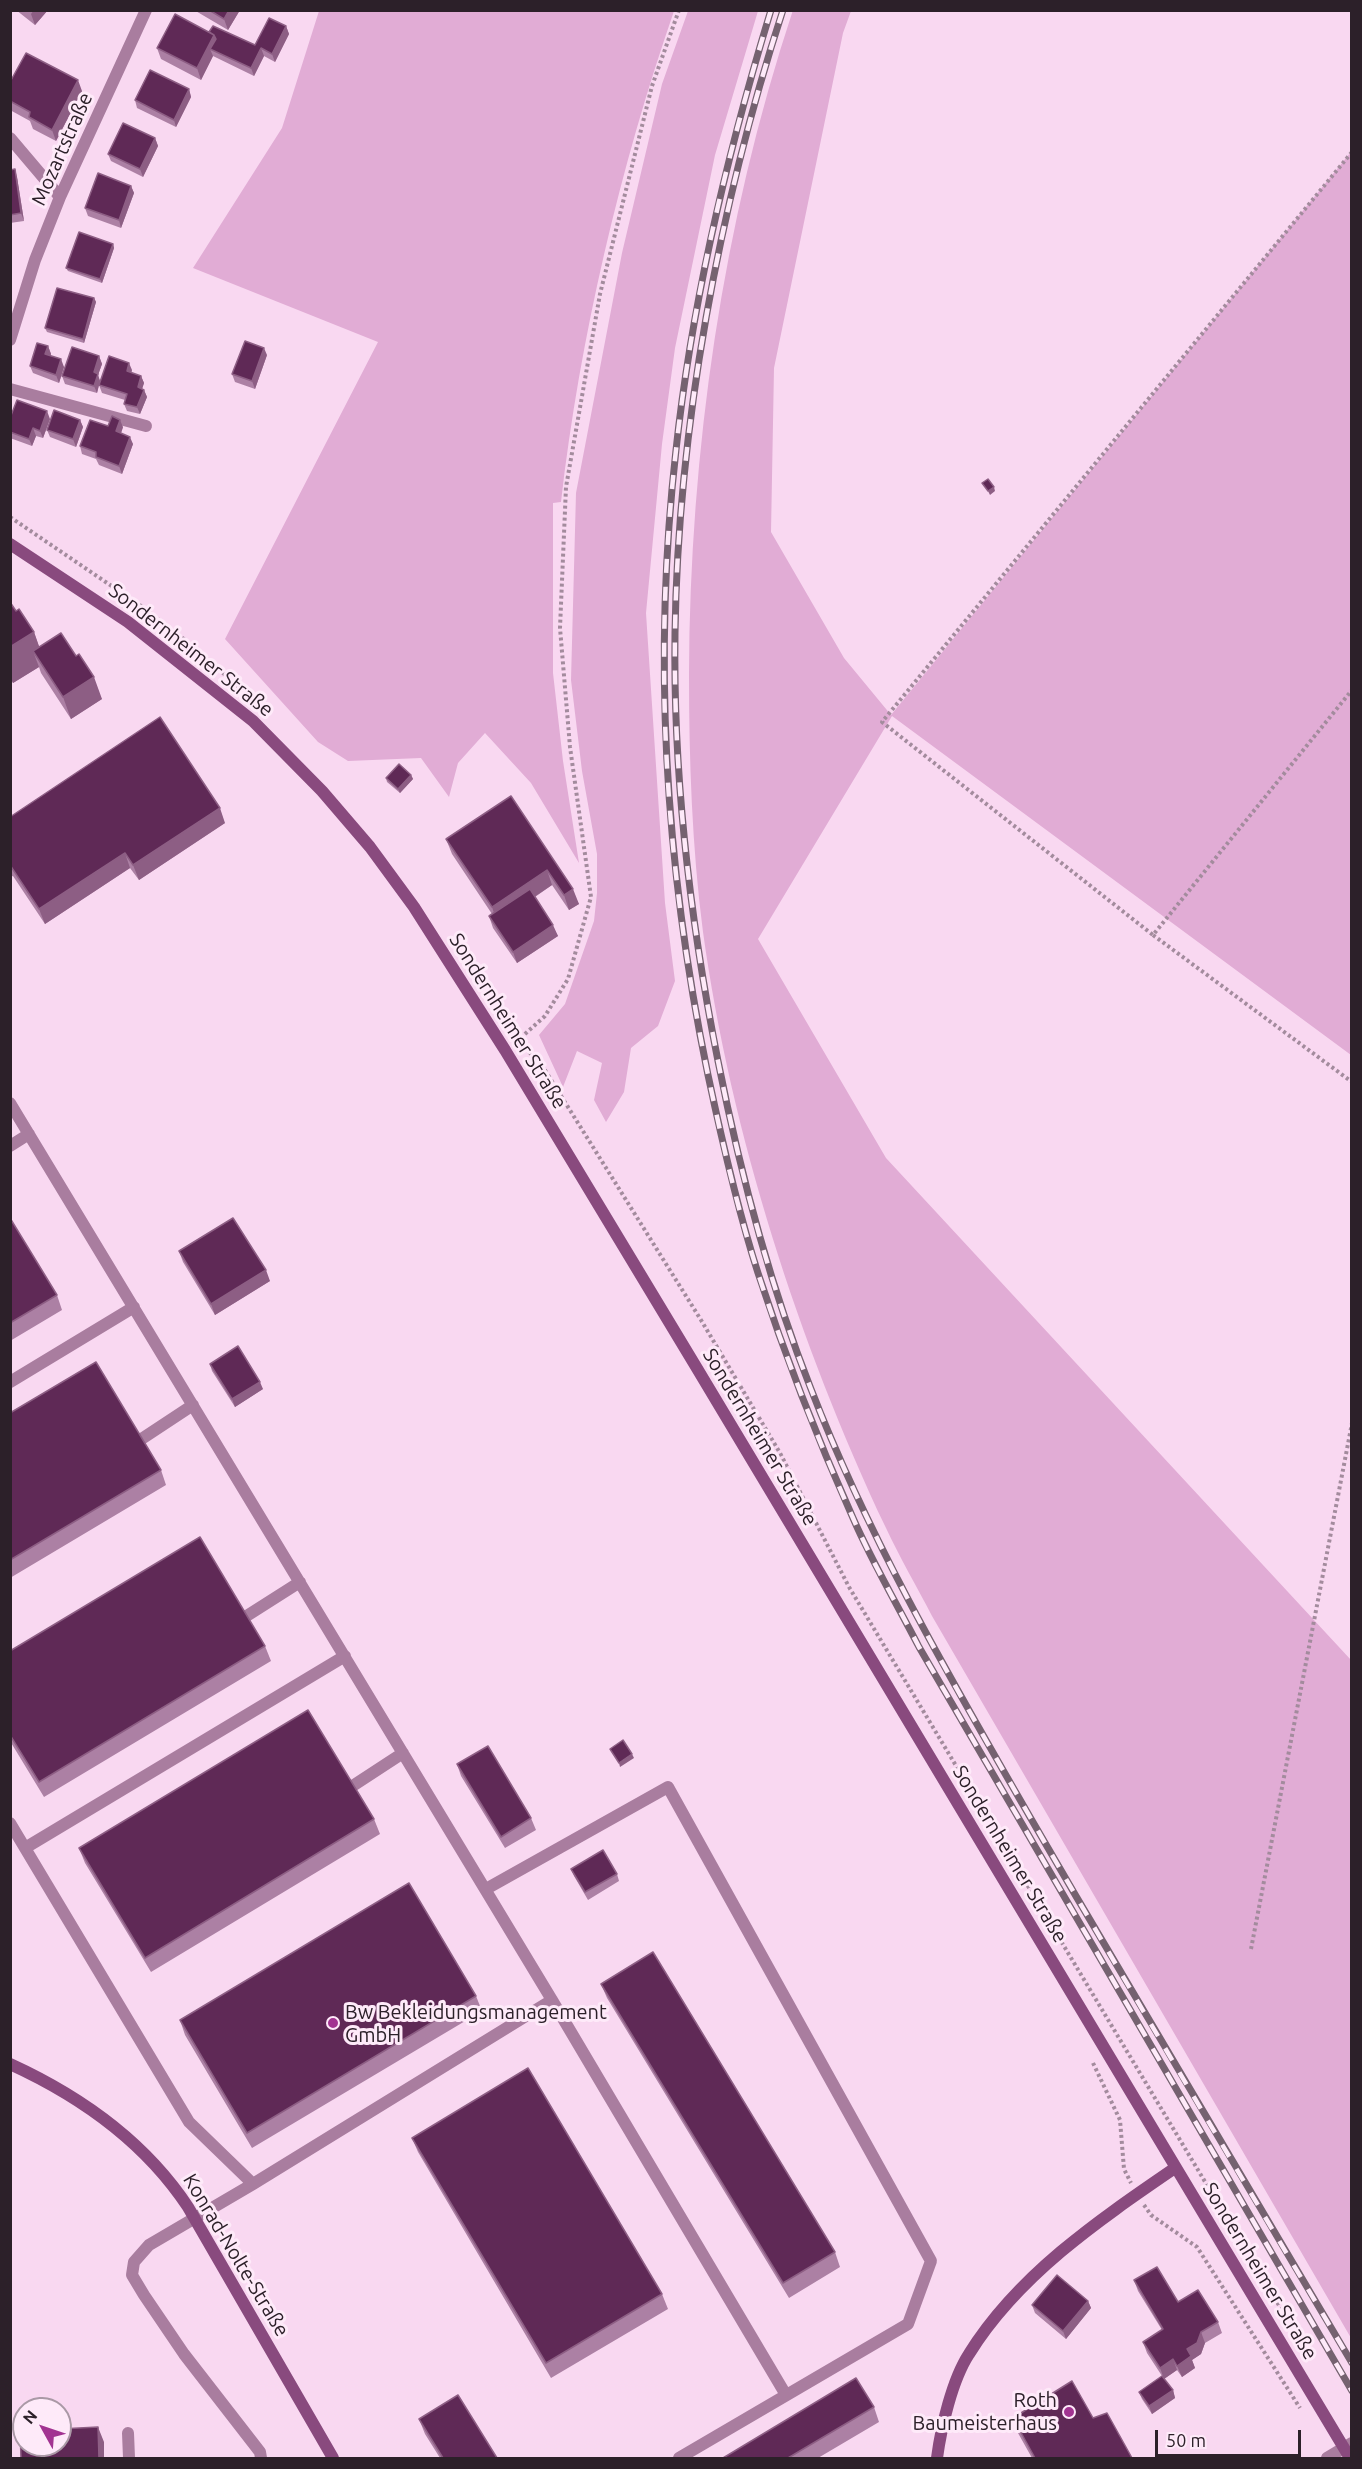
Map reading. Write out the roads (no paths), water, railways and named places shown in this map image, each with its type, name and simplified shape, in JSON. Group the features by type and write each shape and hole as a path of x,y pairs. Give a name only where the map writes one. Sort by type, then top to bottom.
{"main road":[{"name":"Sondernheimer Straße","path":"10,544 128,622 253,721 322,791 370,847 414,907 505,1050 1350,2458"},
{"name":"Konrad-Nolte-Straße","path":"10,2064 63,2091 92,2110 132,2142 168,2178 188,2207 333,2458"},
{"path":"937,2458 946,2409 968,2355 1006,2303 1051,2261 1137,2194 1175,2168"}],"street":[{"name":"Mozartstraße","path":"10,340 35,260 60,197 146,10"},
{"path":"10,138 60,197"},
{"path":"10,389 146,426"},
{"path":"10,1103 486,1889 786,2395"},
{"path":"10,1146 29,1134"},
{"path":"10,1382 134,1307"},
{"path":"140,1440 193,1405"},
{"path":"244,1617 300,1582"},
{"path":"25,1848 345,1656"},
{"path":"351,1787 403,1753"},
{"path":"486,1889 668,1787 931,2260 908,2324 679,2458"},
{"path":"10,1823 189,2121 253,2184"},
{"path":"261,2458 260,2452 184,2354 132,2275 134,2262 142,2251 175,2230 552,2000"},
{"path":"128,2433 129,2458"},
{"path":"1327,2458 1352,2444"}],"railway":[{"path":"771,10 726,173 691,339 676,450 665,608 664,686 667,764 681,919 693,997 730,1174 758,1273 790,1366 840,1488 876,1567 919,1647 1352,2391"},
{"path":"783,10 760,85 721,239 694,397 684,476 678,555 675,687 685,848 708,1008 736,1144 757,1227 796,1349 834,1445 885,1554 941,1660 1030,1817 1352,2363"}],"place":[{"name":"Bw Bekleidungsmanagement GmbH","path":"333,2023"},
{"name":"Roth Baumeisterhaus","path":"1069,2412"}]}
